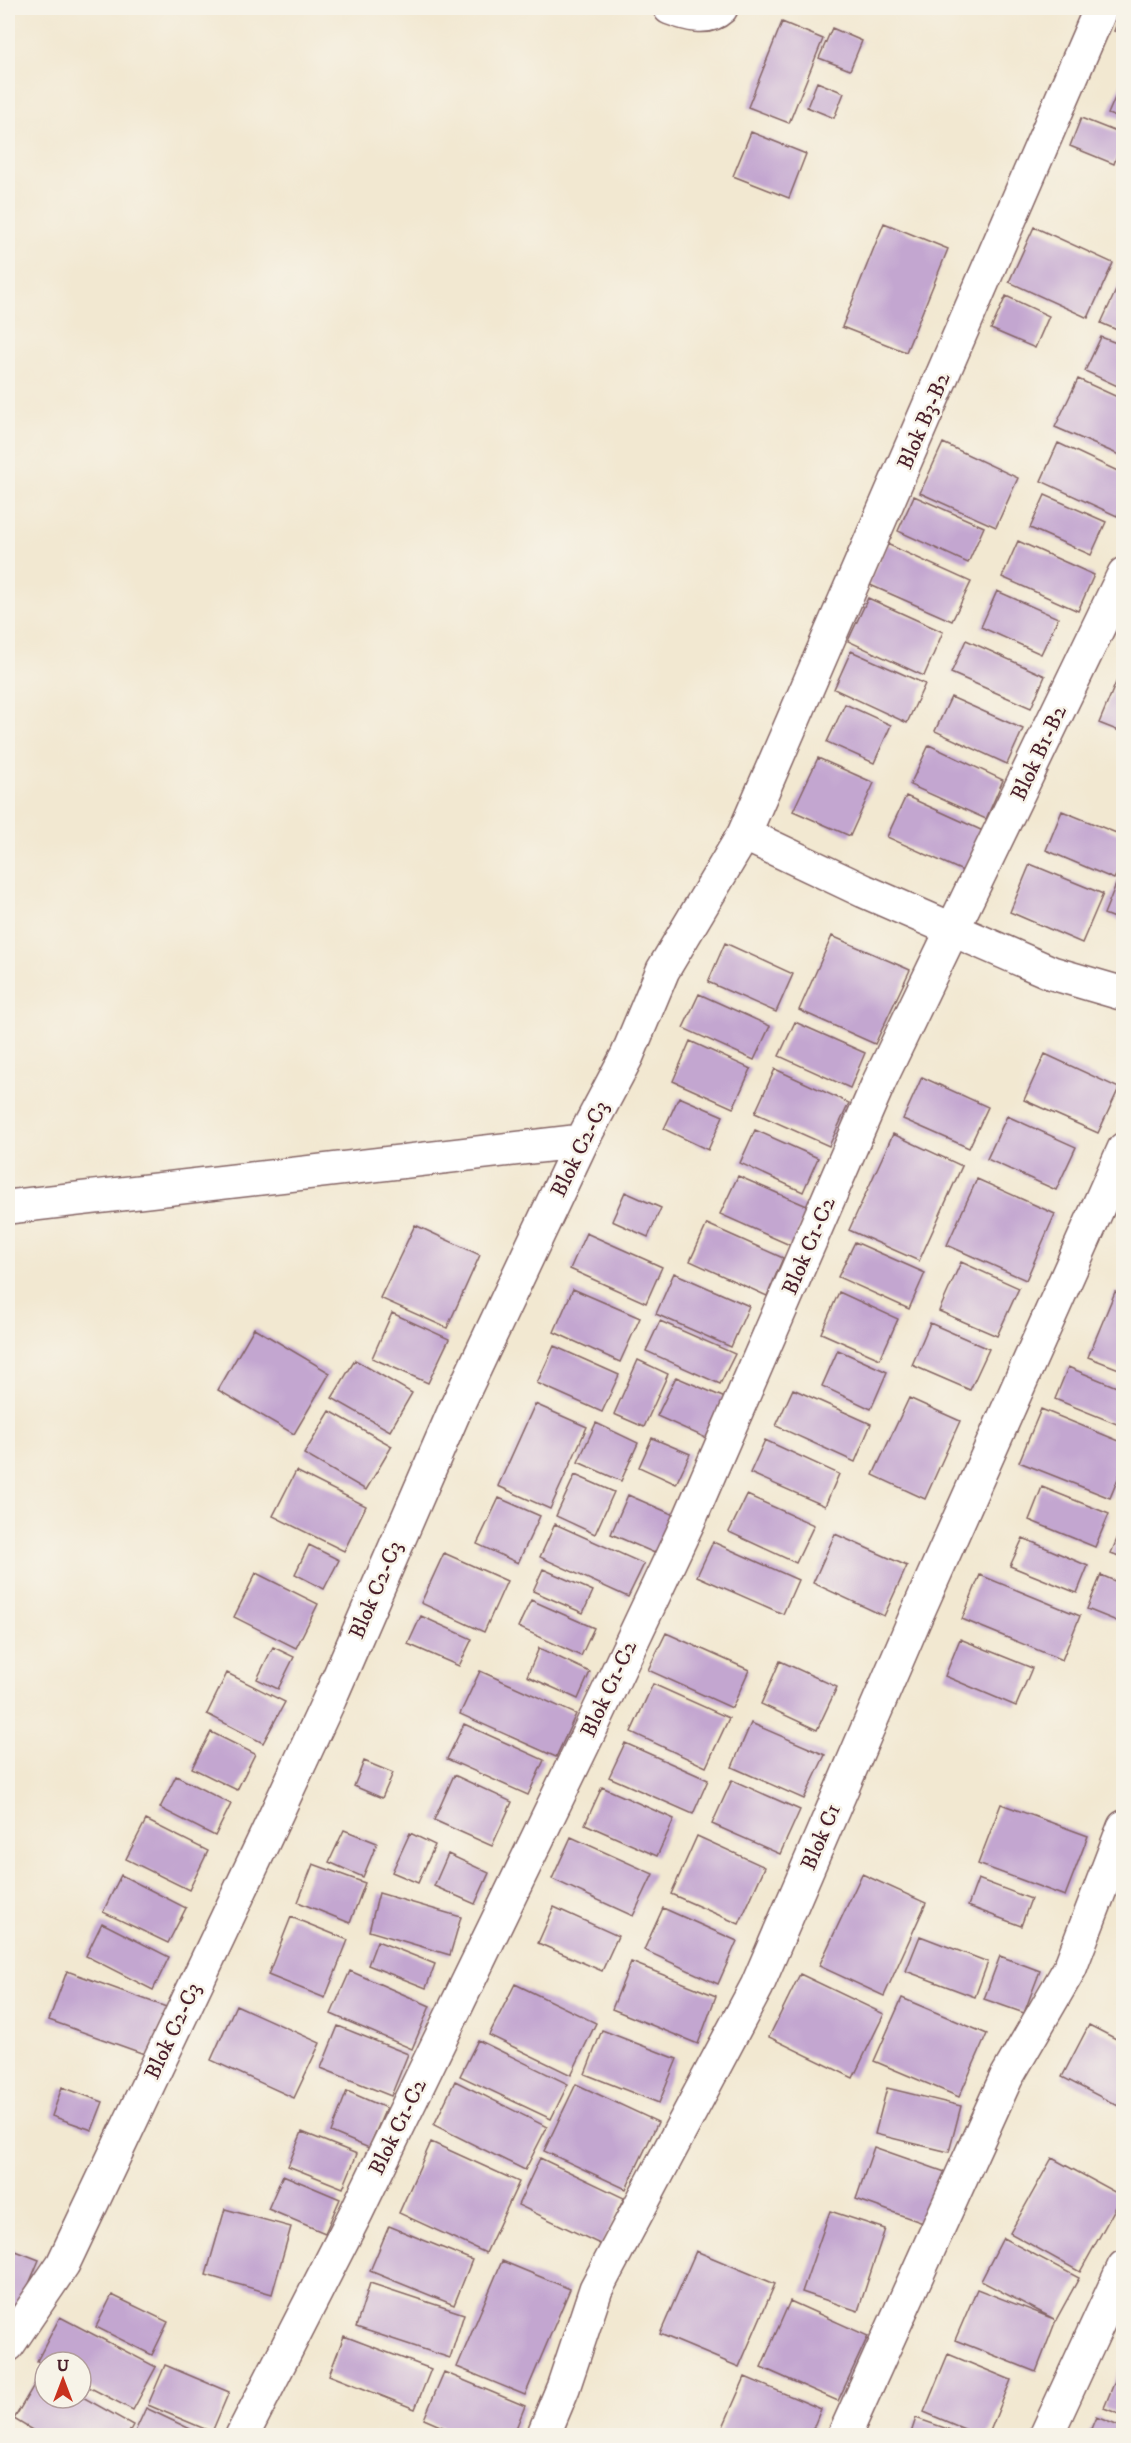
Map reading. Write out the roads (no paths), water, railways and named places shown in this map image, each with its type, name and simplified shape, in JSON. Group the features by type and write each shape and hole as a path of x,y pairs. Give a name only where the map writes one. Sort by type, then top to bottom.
{"street":[{"path":"670,8 690,16 716,13 721,8"},
{"name":"Blok B3-B2","path":"744,834 1101,8"},
{"name":"Blok B1-B2","path":"954,931 1124,574"},
{"path":"744,834 954,931 1052,973 1124,994"},
{"name":"Blok C2-C3","path":"8,2345 68,2254 291,1783 454,1412 582,1142 627,1056 663,970 744,834"},
{"name":"Blok C1-C2","path":"242,2436 361,2203 587,1737 690,1518 879,1082 954,931"},
{"path":"8,1207 582,1142"},
{"name":"Blok C1","path":"543,2436 563,2388 596,2289 757,1986 916,1616 1124,1149"},
{"path":"844,2436 1006,2078 1070,1968 1124,1827"},
{"path":"1046,2436 1124,2267"}]}
